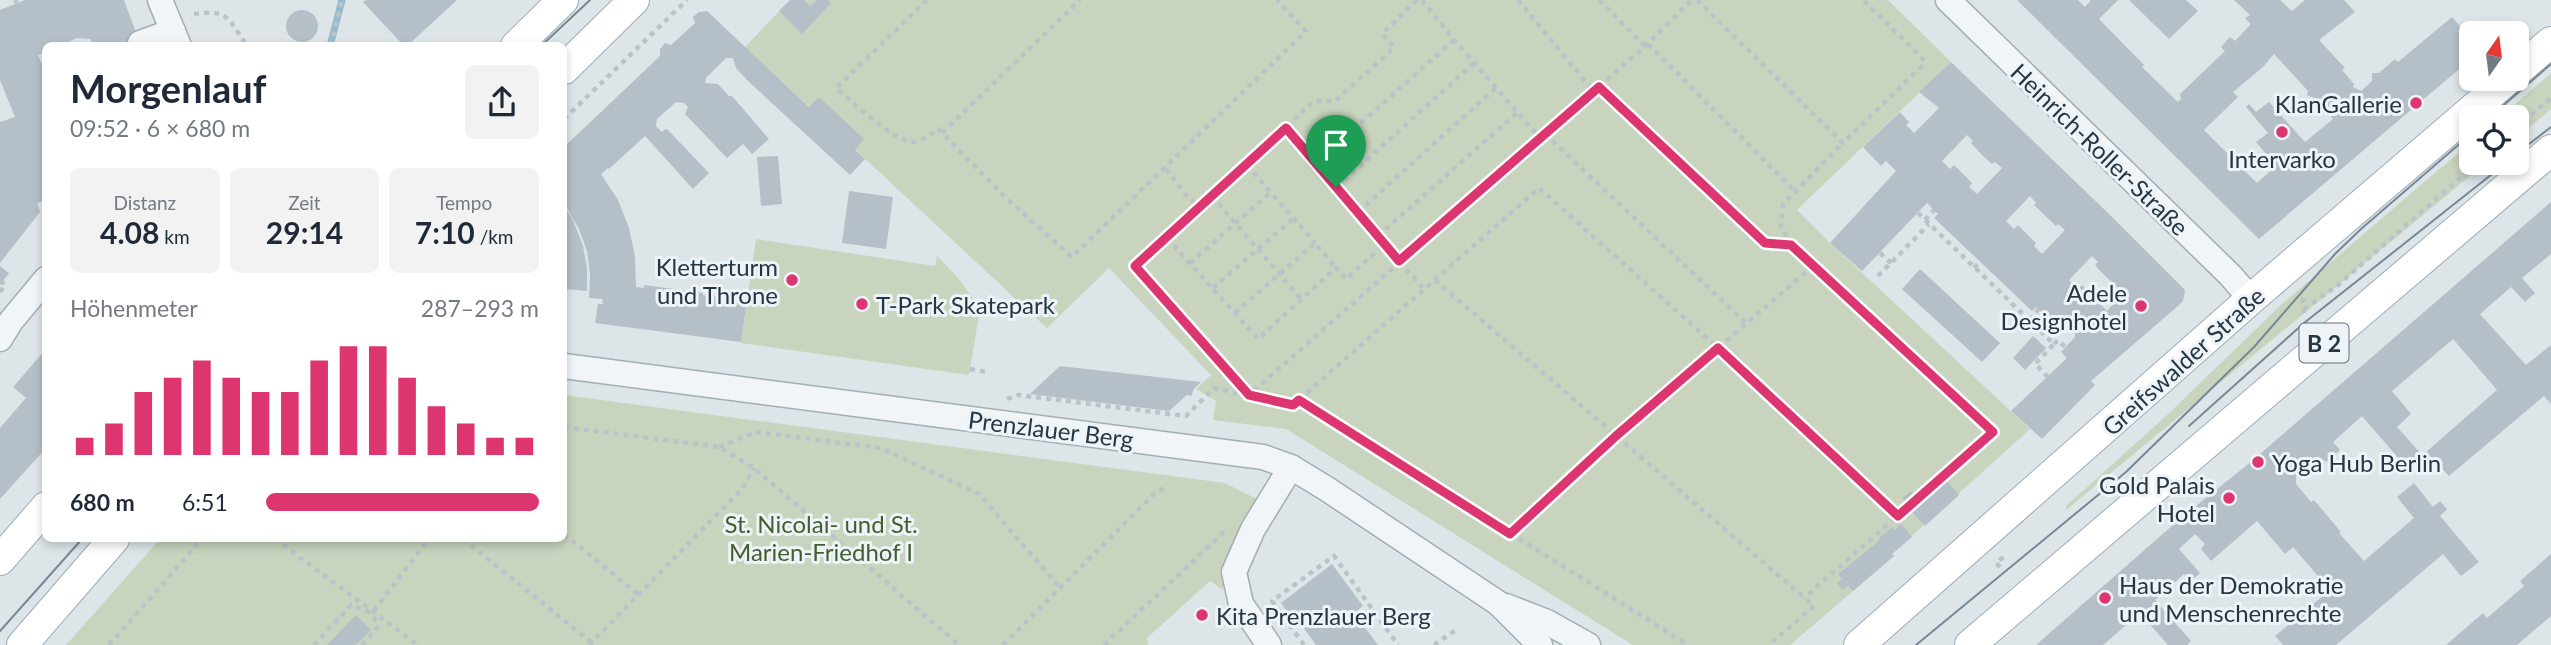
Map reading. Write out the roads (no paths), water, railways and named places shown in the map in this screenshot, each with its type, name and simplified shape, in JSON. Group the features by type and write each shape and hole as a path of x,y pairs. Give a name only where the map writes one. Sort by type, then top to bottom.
{"main road":[{"path":"520,42 563,0"},
{"path":"567,66 634,0"},
{"path":"2529,61 2551,42"},
{"name":"Greifswalder Straße","path":"1859,645 2251,299 2494,91"},
{"name":"B 2","path":"1970,645 2551,150"},
{"path":"0,560 42,512"},
{"path":"22,645 111,542"}],"street":[{"path":"147,42 176,38 160,0"},
{"name":"Heinrich-Roller-Straße","path":"1948,0 2230,275 2251,299"},
{"path":"0,339 11,321 42,284"},
{"name":"Prenzlauer Berg","path":"567,366 1264,457 1291,467 1498,603 1541,645"},
{"path":"1269,645 1241,604 1234,572 1253,529 1291,467"},
{"name":"Prenzlauer Berg","path":"1498,603 1547,622 1588,645"}],"waterway":[{"path":"331,42 342,0"}],"tram line":[{"path":"545,42 590,0"},
{"path":"2504,105 2551,64"},
{"path":"2529,144 2551,127"},
{"path":"1916,645 2126,472 2254,347 2335,254 2459,144"},
{"path":"2189,426 2304,323 2491,175"},
{"path":"0,631 79,542"}],"place":[{"name":"KlanGallerie","path":"2416,103"},
{"name":"Intervarko","path":"2282,132"},
{"name":"Kletterturm und Throne","path":"792,280"},
{"name":"T-Park Skatepark","path":"862,304"},
{"name":"Adele Designhotel","path":"2141,306"},
{"name":"Yoga Hub Berlin","path":"2258,462"},
{"name":"Gold Palais Hotel","path":"2229,498"},
{"name":"Haus der Demokratie und Menschenrechte","path":"2105,598"},
{"name":"Kita Prenzlauer Berg","path":"1202,615"}],"park label":[{"name":"St. Nicolai- und St. Marien-Friedhof I","path":"821,537"}]}
